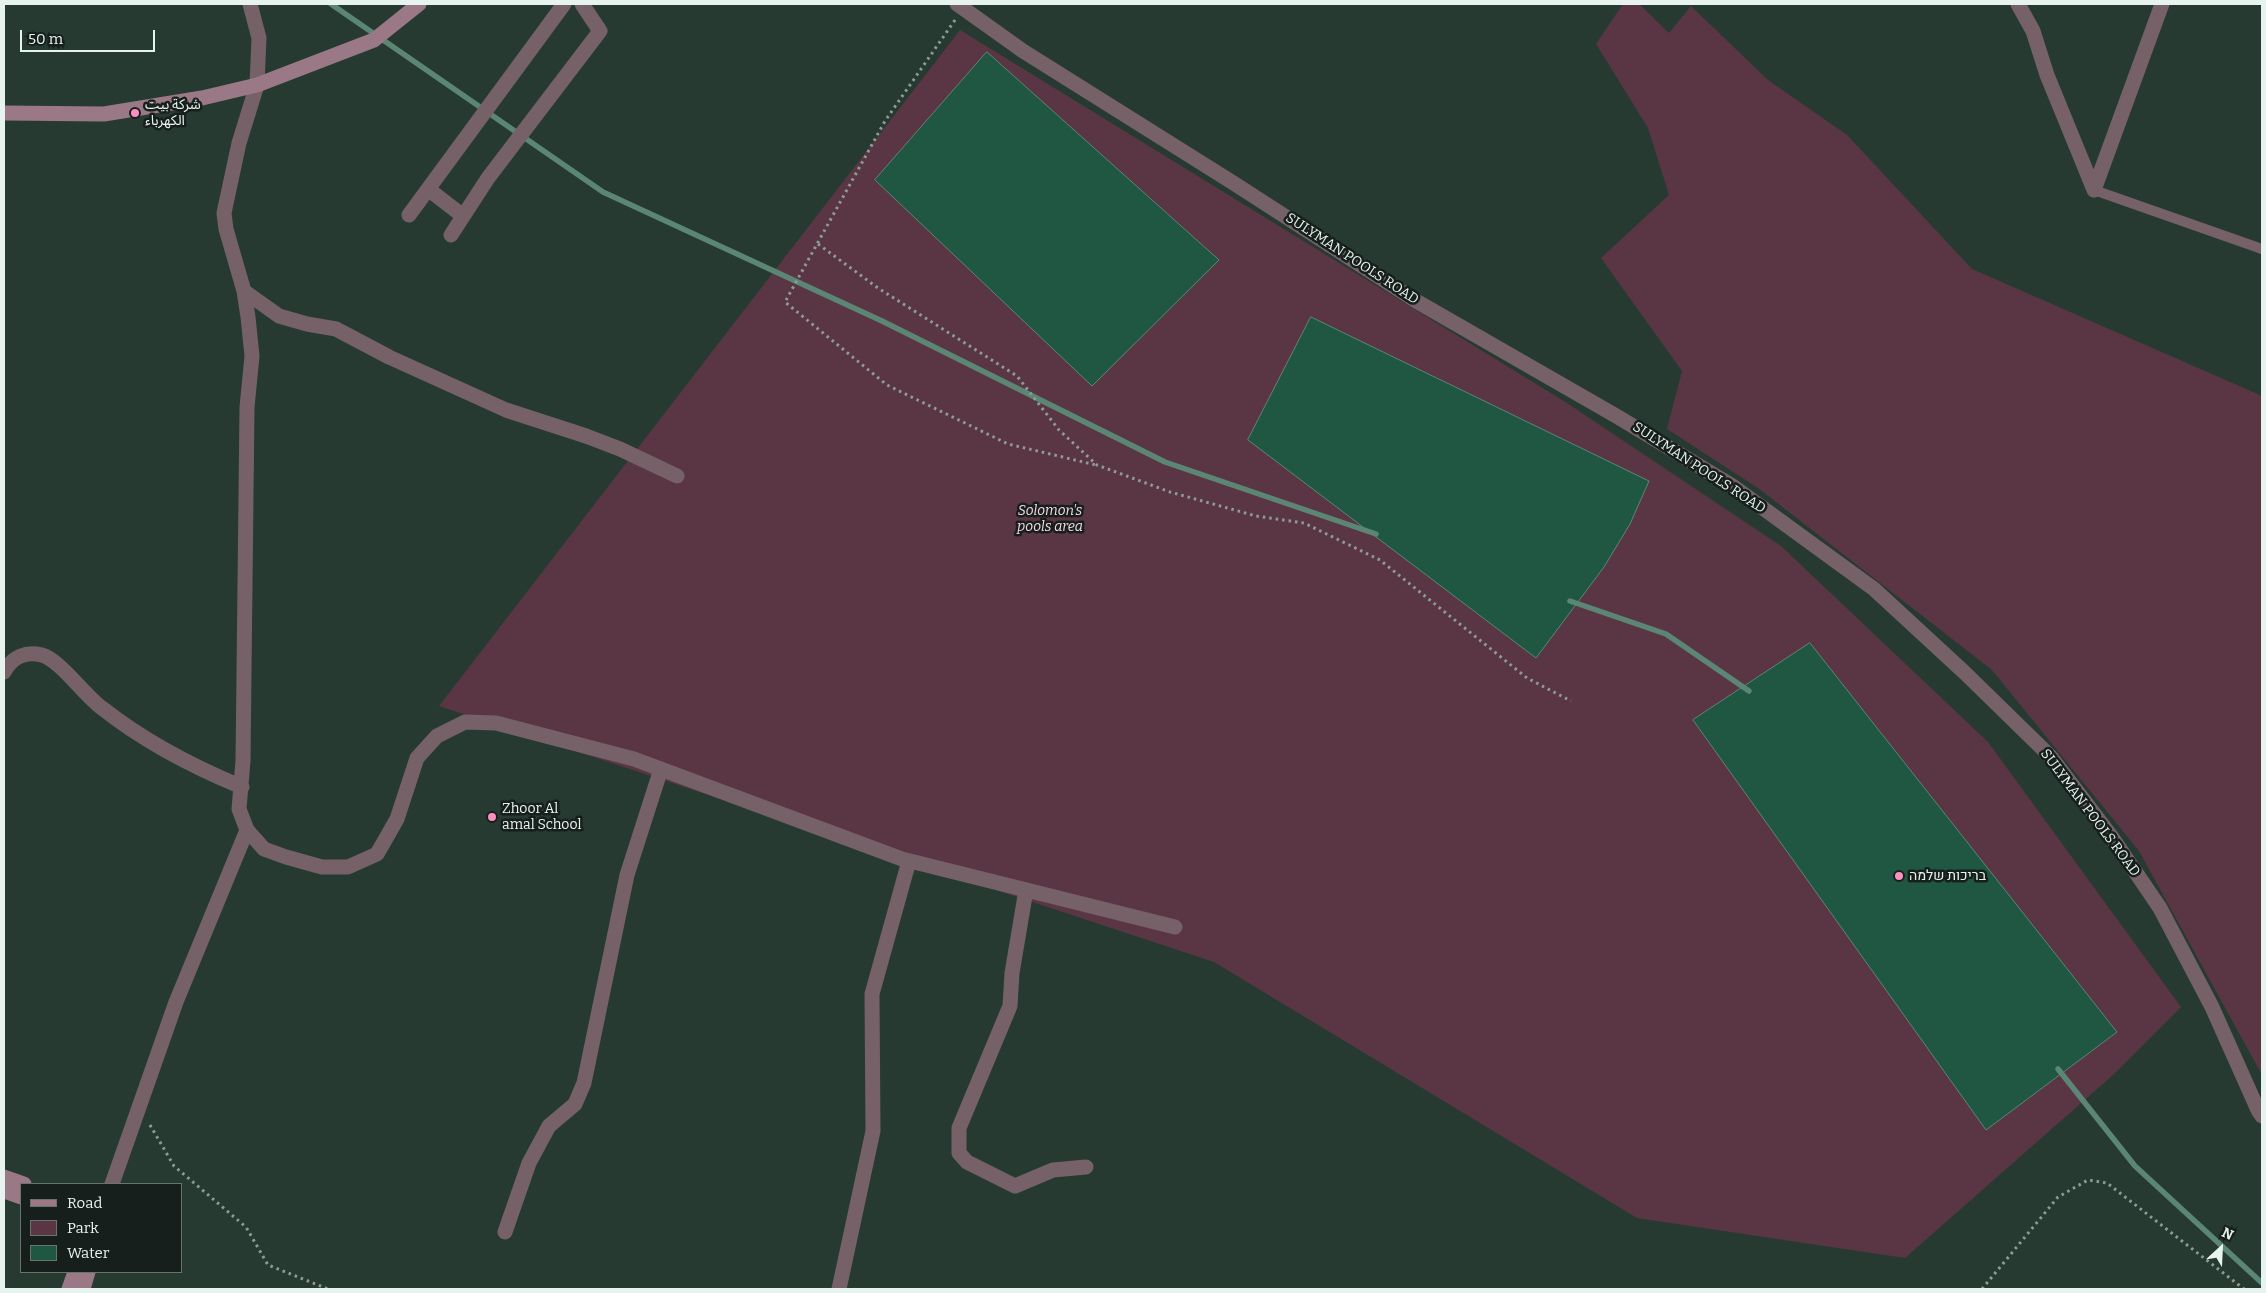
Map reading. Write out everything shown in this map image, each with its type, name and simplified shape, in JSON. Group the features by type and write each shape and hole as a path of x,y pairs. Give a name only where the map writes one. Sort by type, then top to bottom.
{"main road":[{"path":"4,113 104,114 202,98 257,85 374,40 419,4"},
{"path":"4,1177 21,1183"},
{"path":"4,1191 20,1197"},
{"path":"69,1289 75,1273"},
{"path":"83,1289 88,1273"}],"street":[{"path":"250,4 259,38 257,85 239,143 224,213 226,229 244,292 252,356 247,407 242,787 239,809 247,830 264,848 322,867 348,867 364,861 377,854 396,819 417,758 437,736 465,722 496,724 634,759 909,861 1175,927"},
{"path":"410,214 564,4"},
{"path":"451,234 488,178 600,31 582,4"},
{"path":"2018,4 2033,31 2047,74 2094,190"},
{"path":"2094,190 2162,4"},
{"name":"SULYMAN POOLS ROAD","path":"962,5 1022,51 1243,189 1416,301 1618,416 1734,487 1874,589 1965,673 2051,757 2111,836 2160,908 2212,1007 2262,1116"},
{"path":"428,189 463,216"},
{"path":"244,292 279,316 307,324 336,329 389,357 506,410 620,448 677,476"},
{"path":"4,672 9,662 20,656 29,654 44,656 55,662 100,707 132,730 172,756 242,787"},
{"path":"505,1232 529,1162 549,1126 575,1104 584,1083 627,875 661,769"},
{"path":"112,1183 176,1002 247,830"},
{"path":"839,1289 873,1131 872,994 909,861"},
{"path":"1026,890 1012,973 1010,1006 959,1128 959,1153 967,1162 1015,1186 1053,1170 1086,1167"}],"lane":[{"path":"2094,190 2262,249"}],"path":[{"path":"962,5 885,121 785,302 887,385 1008,444 1097,465 1179,494 1256,516 1304,523 1380,560 1527,678 1571,701"},
{"path":"818,244 878,288 1017,376 1058,430 1097,465"},
{"path":"139,1104 174,1166 246,1227 268,1265 328,1289"},
{"path":"1982,1289 2058,1197 2088,1180 2107,1183 2244,1289"}],"green space":[{"path":"1623,4 1639,4 1669,33 1691,6 1768,80 1847,135 1972,269 2262,396 2262,1075 2139,851 1992,670 1758,488 1667,429 1682,371 1601,258 1669,195 1648,128 1596,44"},
{"name":"Solomon's pools area","path":"960,30 1567,403 1781,546 1988,742 2181,1007 2113,1075 1905,1258 1637,1218 1214,962 439,706"}],"water":[{"path":"987,52 1219,260 1092,386 875,180"},
{"path":"1311,317 1649,481 1630,524 1604,567 1536,658 1248,440"},
{"name":"בריכות שלמה","path":"1810,643 2117,1032 1986,1130 1693,720"}],"waterway":[{"path":"331,4 603,192 882,321 1165,462 1376,534"},
{"path":"1570,601 1666,634 1749,691"},
{"path":"2058,1069 2135,1166 2262,1283"}],"place":[{"name":"شركة بيت الكهرباء","path":"135,113"},
{"name":"Zhoor Al amal School","path":"492,817"},
{"name":"בריכות שלמה","path":"1899,876"}]}
